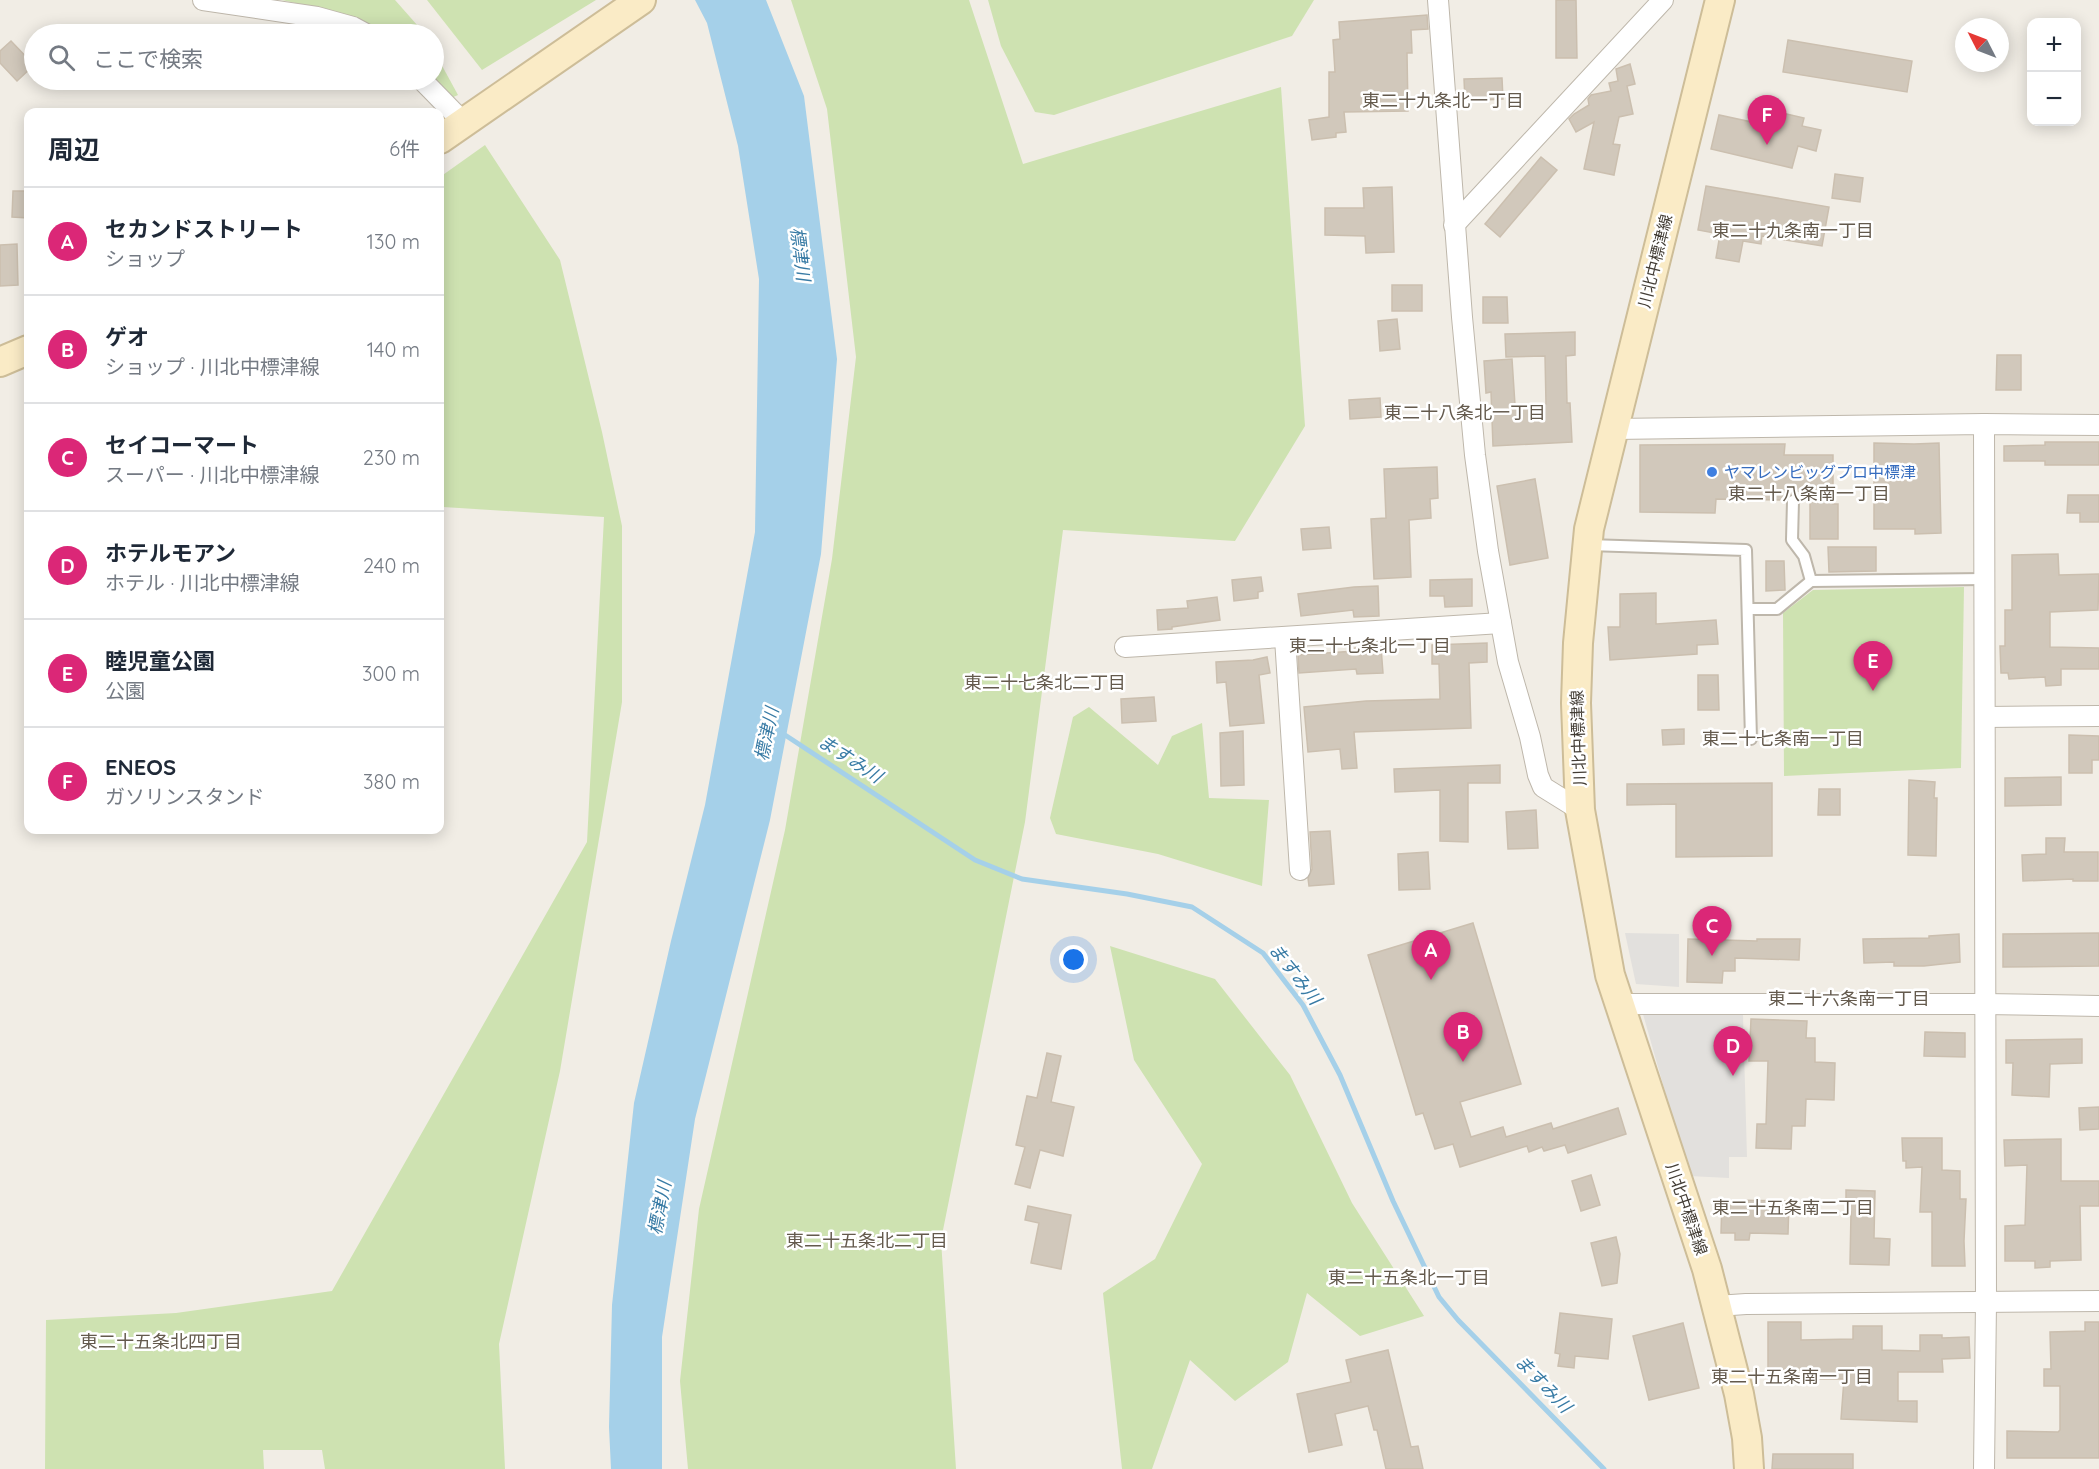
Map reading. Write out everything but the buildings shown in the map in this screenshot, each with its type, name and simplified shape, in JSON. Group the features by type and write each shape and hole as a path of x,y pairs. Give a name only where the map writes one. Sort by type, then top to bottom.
{"main road":[{"path":"444,136 641,0"},
{"name":"川北中標津線","path":"1720,0 1589,529 1576,673 1580,810 1610,975 1707,1269 1739,1394 1747,1438 1749,1469"},
{"path":"0,362 24,352"}],"street":[{"path":"203,0 317,17 342,24"},
{"path":"1438,0 1475,455 1488,551 1508,662 1540,781 1543,787 1580,810"},
{"path":"1455,225 1663,0"},
{"path":"432,90 464,123"},
{"path":"1984,424 1986,1302 1984,1469"},
{"path":"1614,429 1984,424 2099,425"},
{"path":"1125,646 1501,623"},
{"path":"1285,638 1300,870"},
{"path":"1985,717 2099,716"},
{"path":"1619,1004 2099,1006"},
{"path":"1717,1306 2099,1301"}],"lane":[{"path":"1793,501 1792,540 1804,555 1811,581"},
{"path":"1587,545 1746,550 1752,739"},
{"path":"1748,609 1777,609 1811,581 1984,579"}],"green space":[{"path":"282,0 395,0 416,24 352,24 313,7"},
{"path":"427,0 596,0 482,70"},
{"path":"791,0 969,0 1023,164 1281,87 1305,426 1235,541 1063,530 1025,822 941,1240 956,1469 688,1469 680,1381 699,1209 785,830 832,559 856,357 827,109"},
{"path":"988,0 1314,0 1292,36 1054,115 1035,112 1001,46"},
{"path":"444,69 458,95 449,99 442,90 444,90"},
{"path":"485,145 560,260 602,432 622,526 622,702 560,1071 499,1344 505,1469 325,1469 322,1450 263,1450 264,1469 45,1469 46,1320 176,1313 332,1291 587,842 604,517 444,507 444,174"},
{"path":"1964,587 1961,768 1784,776 1783,613 1813,590"},
{"path":"1089,707 1158,765 1172,736 1202,723 1209,798 1269,800 1262,886 1158,854 1056,834 1050,818 1073,717"},
{"path":"1110,946 1215,979 1290,1075 1352,1203 1424,1316 1360,1336 1307,1293 1288,1362 1235,1401 1190,1360 1152,1469 1122,1469 1103,1293 1155,1259 1202,1164 1134,1060"}],"shaded area":[{"path":"1625,933 1679,934 1679,987 1636,984"},
{"path":"1643,1014 1743,1015 1747,1157 1729,1157 1729,1178 1689,1176"}],"water":[{"name":"標津川","path":"695,0 766,0 804,96 837,359 821,554 770,820 695,1119 662,1337 662,1469 611,1469 609,1427 612,1305 634,1103 705,805 755,532 759,279 738,146 707,23"}],"waterway":[{"name":"ますみ川","path":"782,733 975,860 1022,879 1127,894 1192,907 1263,953 1303,1005 1340,1075 1393,1201 1439,1297 1458,1320 1604,1469"}],"place":[{"name":"ENEOS","path":"1767,145"},
{"name":"ヤマレンビッグプロ中標津","path":"1712,472"},
{"name":"睦児童公園","path":"1873,691"},
{"name":"セイコーマート","path":"1712,956"},
{"name":"セカンドストリート","path":"1431,980"},
{"name":"ゲオ","path":"1463,1062"},
{"name":"ホテルモアン","path":"1733,1076"}],"district":[{"name":"東二十九条北一丁目","path":"1443,101"},
{"name":"東二十九条南一丁目","path":"1793,231"},
{"name":"東二十八条北一丁目","path":"1465,413"},
{"name":"東二十八条南一丁目","path":"1809,494"},
{"name":"東二十七条北一丁目","path":"1370,646"},
{"name":"東二十七条北二丁目","path":"1045,683"},
{"name":"東二十七条南一丁目","path":"1783,739"},
{"name":"東二十六条南一丁目","path":"1849,999"},
{"name":"東二十五条南二丁目","path":"1793,1208"},
{"name":"東二十五条北二丁目","path":"867,1241"},
{"name":"東二十五条北一丁目","path":"1409,1278"},
{"name":"東二十五条北四丁目","path":"161,1342"},
{"name":"東二十五条南一丁目","path":"1792,1377"}]}
